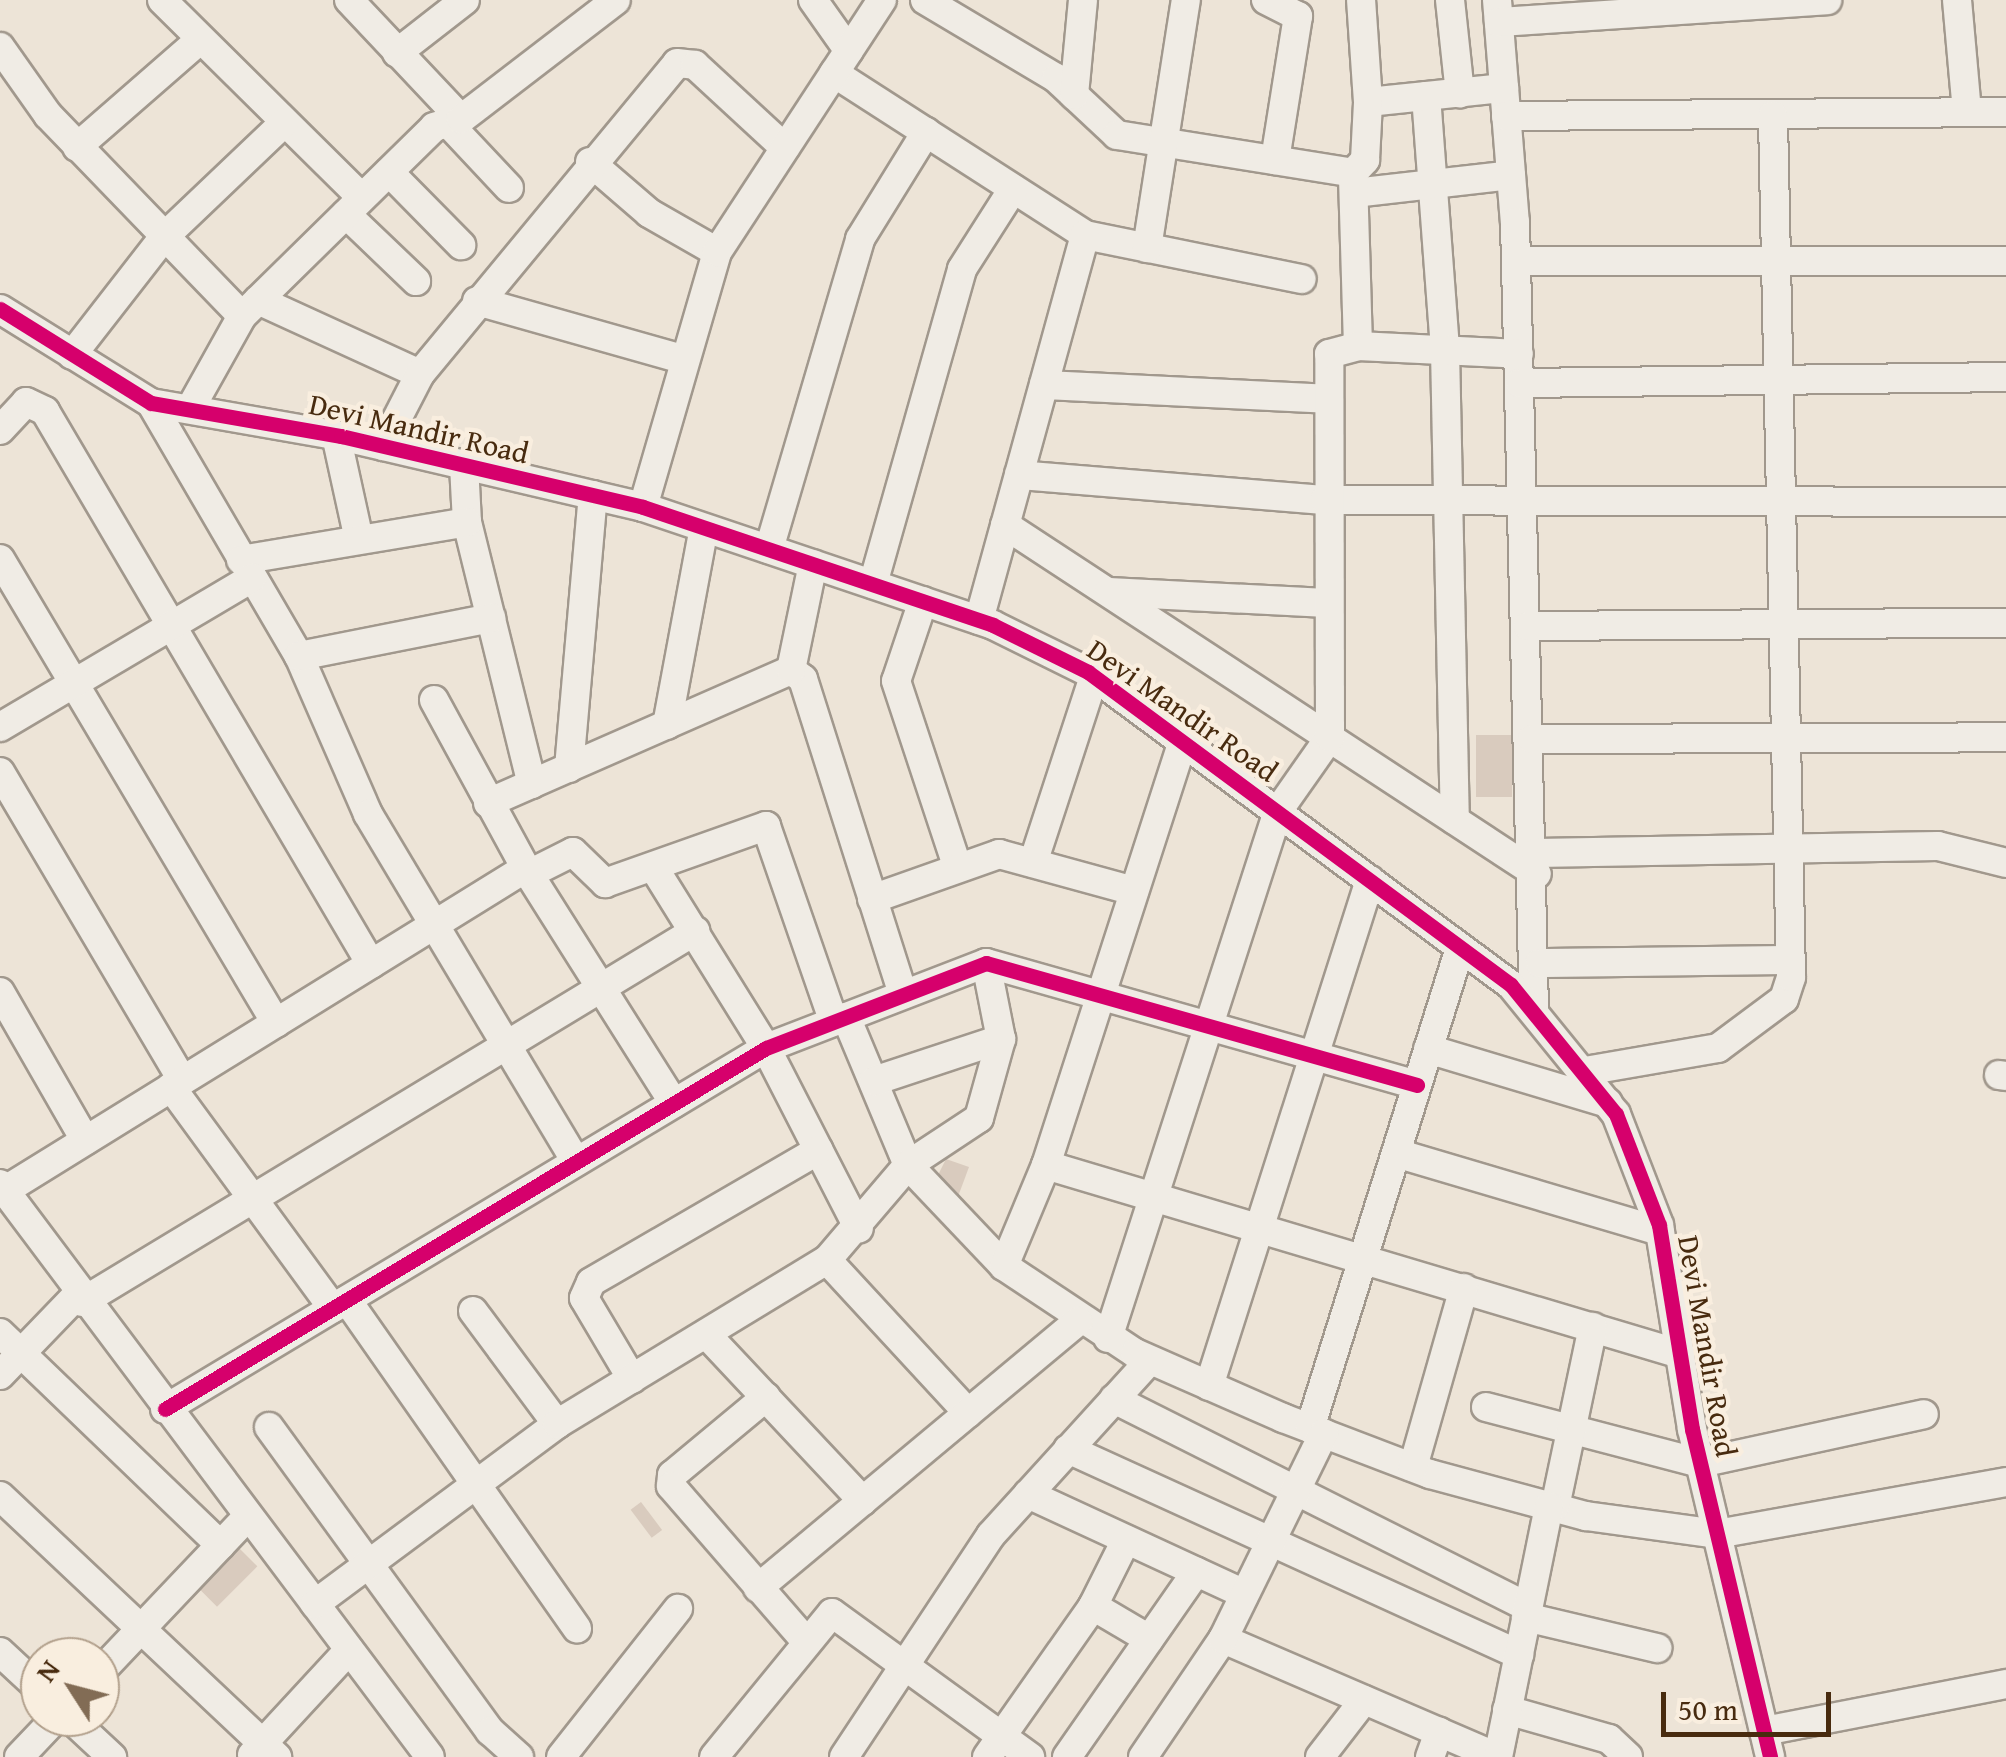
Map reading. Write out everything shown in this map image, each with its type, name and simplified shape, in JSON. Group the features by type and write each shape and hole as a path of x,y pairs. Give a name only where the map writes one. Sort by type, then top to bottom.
{"street":[{"path":"162,0 285,122 416,281"},
{"path":"349,0 509,188"},
{"path":"398,53 465,0"},
{"path":"190,409 250,308 389,172 616,0"},
{"path":"812,0 842,62 926,132 1085,235 1302,279"},
{"path":"643,507 716,252 882,0"},
{"path":"925,0 1074,94 1117,135 1275,160 1353,183 1433,188 1511,175"},
{"path":"1074,94 1083,0"},
{"path":"1146,248 1168,144 1186,0"},
{"path":"1266,0 1298,16 1275,160"},
{"path":"1358,346 1353,183 1366,160 1368,102 1361,0"},
{"path":"1450,0 1460,92"},
{"path":"1534,1009 1540,962 1516,261 1498,11 1827,0"},
{"path":"1958,0 1967,112"},
{"path":"77,147 201,39"},
{"path":"0,46 77,147 163,238 250,308 420,374"},
{"path":"383,446 420,374 590,162 684,60 785,148"},
{"path":"1368,102 1460,92 1505,102 1773,115 2006,112"},
{"path":"1426,96 1446,350 1454,820"},
{"path":"1586,1071 1718,1048 1784,999 1791,960 1777,620 1773,115"},
{"path":"72,355 163,238 285,122"},
{"path":"769,550 860,238 926,132"},
{"path":"590,162 649,213 716,252"},
{"path":"389,172 461,245"},
{"path":"872,584 962,269 1013,189"},
{"path":"979,620 1085,235"},
{"path":"1516,261 2006,260"},
{"path":"477,301 685,360"},
{"name":"Devi Mandir Road","path":"0,309 151,403 336,435 643,507 979,620 1094,676 1460,948 1534,1009 1586,1071 1608,1103 1660,1231 1700,1463 1767,1744"},
{"path":"1108,1338 1278,811 1330,737 1325,500 1328,354 1358,346 1519,354"},
{"path":"1520,383 2006,377"},
{"path":"1044,385 1328,399"},
{"path":"0,430 26,402 45,411 168,627 371,964"},
{"path":"151,403 299,656 338,757 576,1162"},
{"path":"336,435 359,540"},
{"path":"464,465 467,522 532,784"},
{"path":"1019,475 1325,500 1777,498 2006,502"},
{"path":"569,768 594,495"},
{"path":"0,727 168,627 246,569 359,540 467,522"},
{"path":"1005,525 1454,820 1536,864 1785,848 1938,846 2006,863"},
{"path":"667,725 704,528"},
{"path":"0,558 276,1022"},
{"path":"792,670 813,564"},
{"path":"1107,592 1328,603"},
{"path":"924,602 896,681 958,868"},
{"path":"299,656 491,618"},
{"path":"1528,626 1777,620 2006,622"},
{"path":"488,803 792,670"},
{"path":"792,670 803,680 903,995"},
{"path":"1033,863 1094,676"},
{"path":"434,700 527,871 674,1103"},
{"path":"1532,739 2006,737"},
{"path":"1004,1266 1046,1164 1182,741"},
{"path":"0,772 177,1084 252,1200 340,1304 577,1628"},
{"path":"430,1757 79,1299 2,1188 434,924 527,871 573,852 605,884 766,826 840,1019 874,1081 908,1165 1004,1266 1078,1321 1209,1386 1413,1467 1552,1507 1717,1534 2006,1482"},
{"path":"872,899 999,854 1134,891"},
{"path":"654,868 766,1048 860,1230"},
{"path":"1209,1386 1370,880"},
{"path":"0,1375 79,1299 252,1200 694,930"},
{"path":"1143,1757 1222,1639 1296,1490 1317,1431 1363,1258 1460,948"},
{"path":"1540,962 1791,960"},
{"path":"165,1409 766,1048 986,964 1417,1084"},
{"path":"315,1604 558,1424 827,1260 860,1230 908,1165 980,1118 1001,1039 986,964"},
{"path":"4,1006 85,1140"},
{"path":"874,1081 1001,1039"},
{"path":"1428,1050 1608,1103"},
{"path":"632,1379 584,1298 591,1282 819,1150"},
{"path":"1396,1153 1660,1231"},
{"path":"1046,1164 1680,1354"},
{"path":"827,1260 968,1413"},
{"path":"1413,1467 1464,1288"},
{"path":"473,1312 558,1424"},
{"path":"758,1588 1078,1321"},
{"path":"1222,1639 1364,1700 1434,1744 1498,1757 1593,1327"},
{"path":"0,1333 220,1545"},
{"path":"706,1334 863,1501"},
{"path":"844,1757 1028,1494 1150,1360"},
{"path":"766,1397 672,1475 671,1486 805,1640"},
{"path":"1114,1399 1527,1612 1658,1648"},
{"path":"1486,1407 1700,1463 1924,1414"},
{"path":"269,1427 490,1732 519,1757"},
{"path":"1068,1450 1519,1655"},
{"path":"1028,1494 1244,1594"},
{"path":"0,1496 142,1628 263,1752 349,1650"},
{"path":"120,1651 248,1516"},
{"path":"994,1746 1092,1606 1126,1540"},
{"path":"1067,1757 1196,1572"},
{"path":"1092,1606 1150,1639"},
{"path":"561,1757 678,1609"},
{"path":"714,1757 805,1640 832,1612 906,1668 994,1746 1030,1757"},
{"path":"0,1652 20,1671"},
{"path":"1767,1744 2006,1684"},
{"path":"1320,1757 1364,1700"},
{"path":"1507,1710 1609,1739 1628,1757"},
{"path":"19,1757 38,1737"},
{"path":"90,1737 112,1757"}],"building":[{"path":"1476,735 1512,735 1512,797 1476,797"},
{"path":"946,1159 969,1167 956,1202 934,1183"},
{"path":"641,1502 662,1530 652,1538 631,1510"},
{"path":"234,1543 257,1566 217,1607 194,1583"}],"cycle path":[{"path":"0,309 151,403 341,436 643,507 993,625 1088,672 1511,985 1616,1114 1659,1225 1692,1429 1770,1757"},
{"path":"165,1409 766,1048 986,963 1417,1085"}]}
